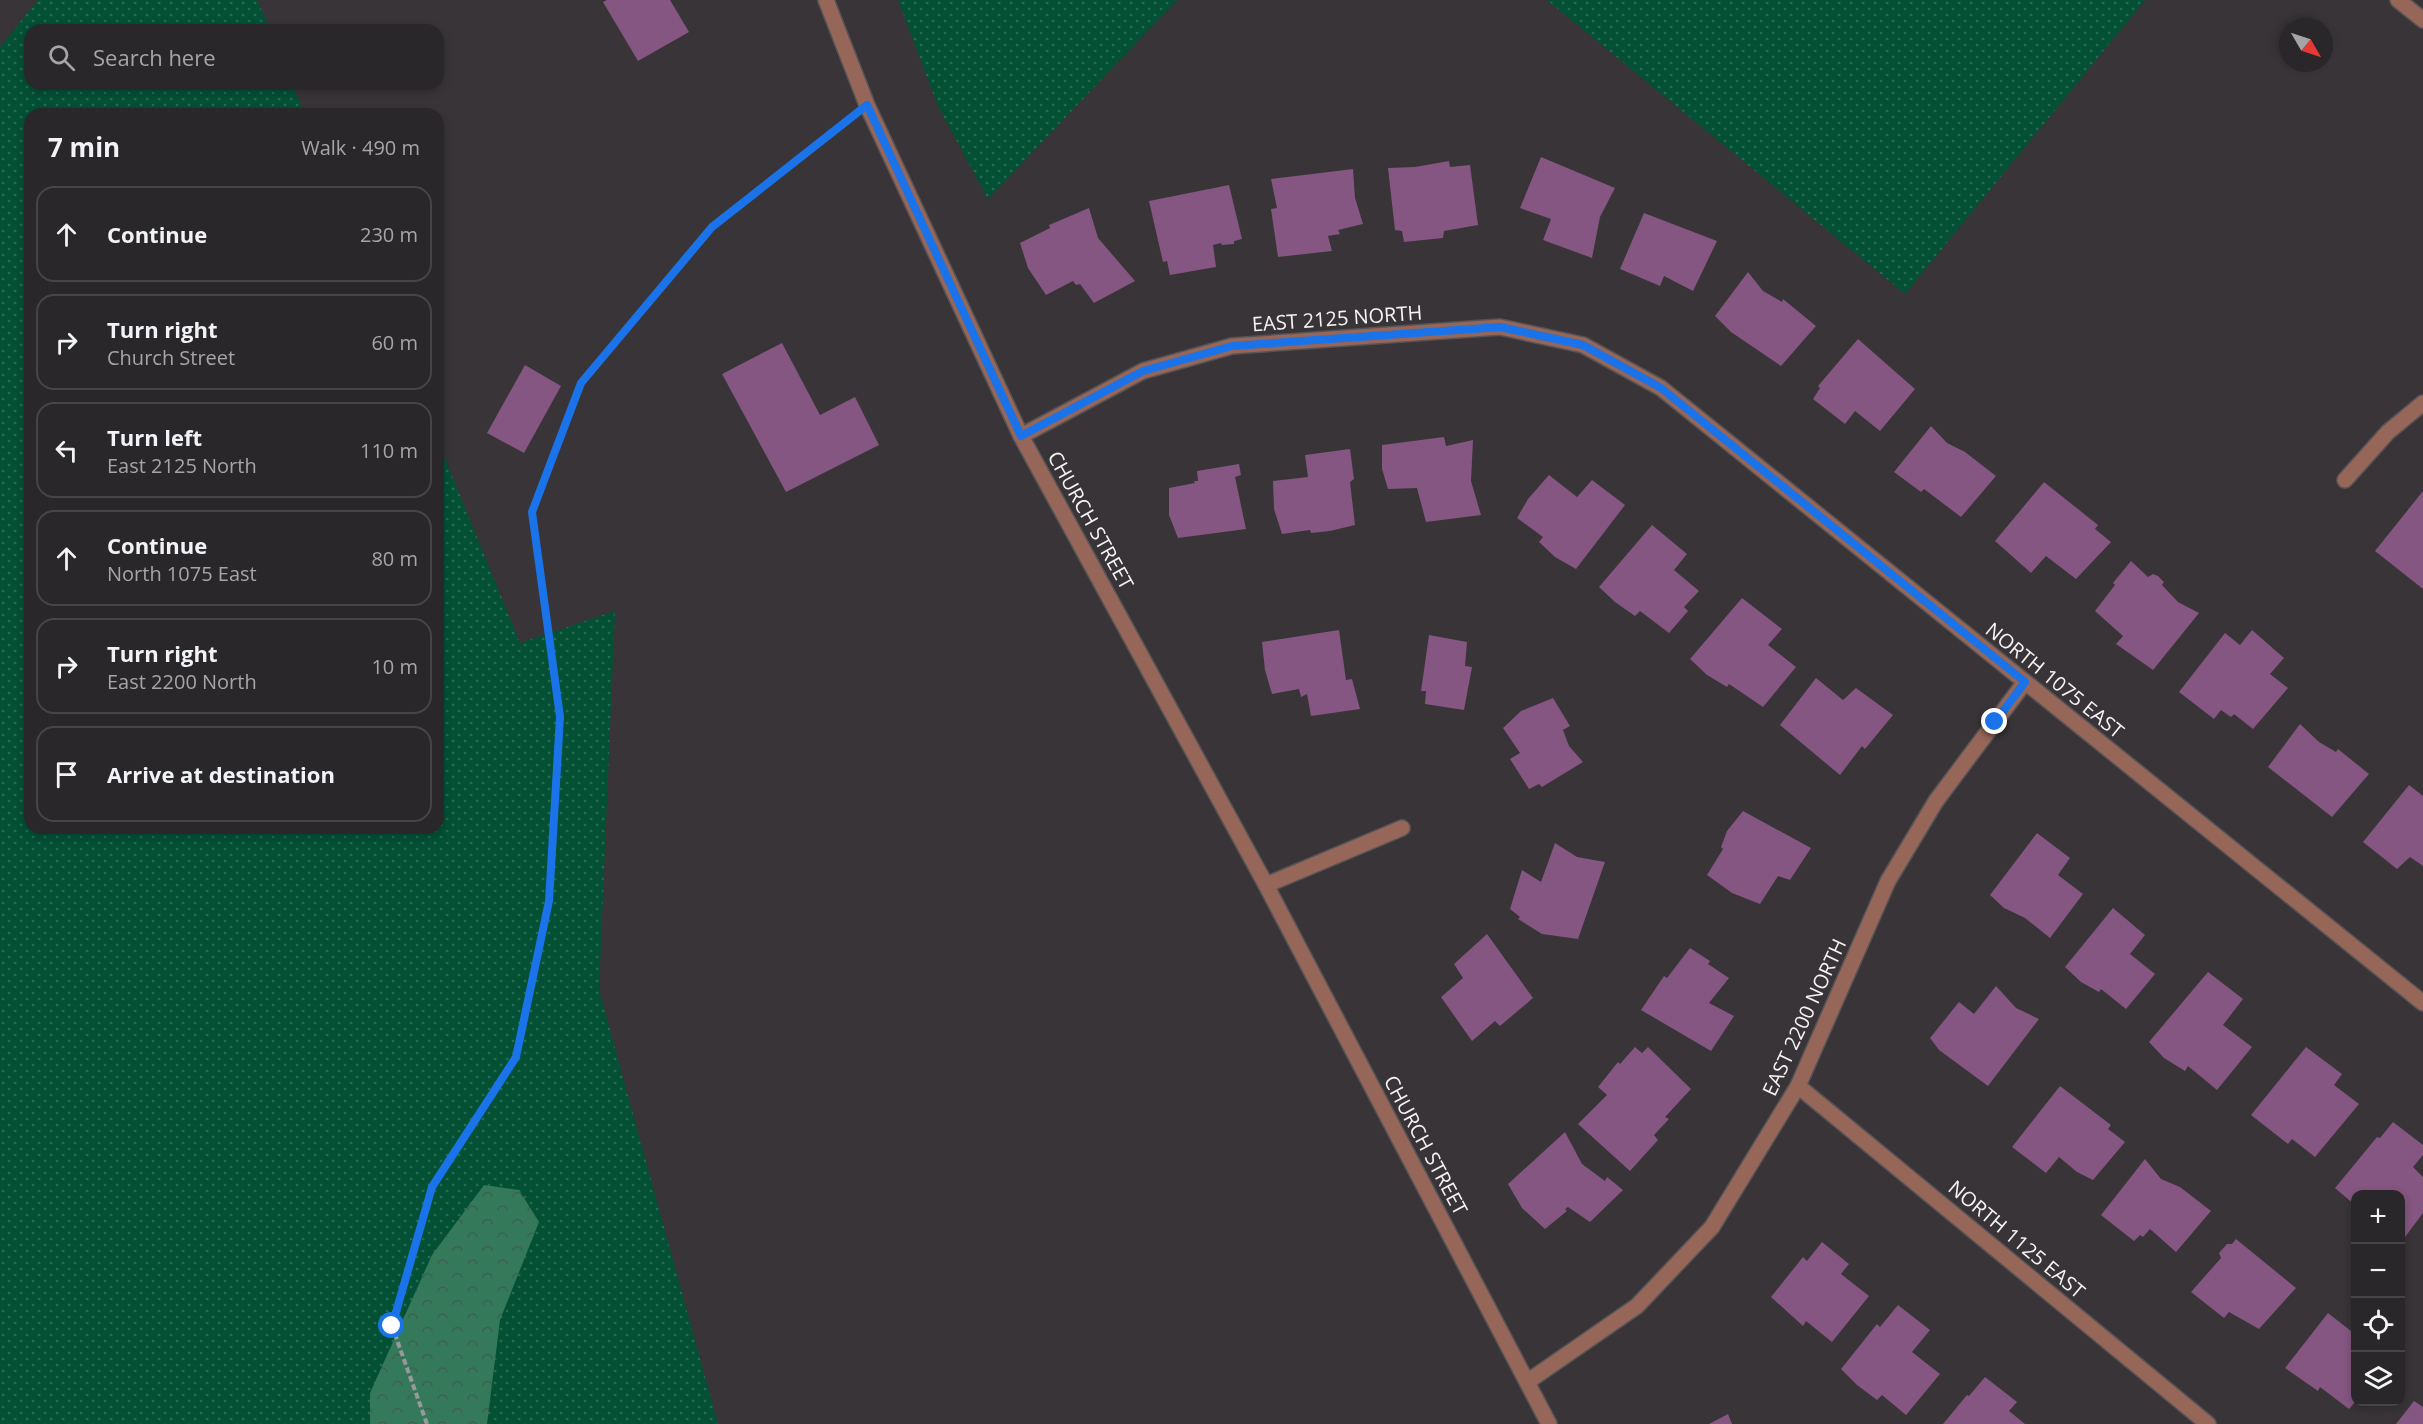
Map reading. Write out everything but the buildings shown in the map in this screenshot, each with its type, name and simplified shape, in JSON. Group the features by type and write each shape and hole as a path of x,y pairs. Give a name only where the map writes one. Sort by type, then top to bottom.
{"street":[{"name":"CHURCH STREET","path":"826,0 867,105 1021,436 1266,885 1549,1424"},
{"path":"2398,0 2423,20"},
{"name":"EAST 2125 NORTH","path":"1021,436 1143,371 1232,346 1500,327 1583,345 1661,388"},
{"name":"NORTH 1075 EAST","path":"1661,388 2423,1003"},
{"path":"2345,480 2388,432 2423,403"},
{"name":"EAST 2200 NORTH","path":"1527,1382 1637,1306 1712,1227 1798,1086 1888,881 1936,801 2025,682"},
{"path":"1266,885 1402,828"},
{"name":"NORTH 1125 EAST","path":"1798,1086 2208,1424"}],"path":[{"path":"428,1424 392,1326 432,1187 516,1057 549,901 560,717 532,512 581,383 712,227 867,105"}],"green space":[{"path":"38,0 257,0 267,24 24,24 24,90 295,90 302,108 24,108 24,834 444,834 444,456 520,643 615,611 599,990 718,1424 0,1424 0,47"},
{"path":"898,0 1177,0 988,199 938,106"},
{"path":"1547,0 2145,0 1905,294"},
{"path":"484,1185 519,1190 539,1222 500,1320 487,1424 370,1424 370,1393 432,1255"}],"route":[{"path":"392,1326 432,1187 516,1057 549,901 560,717 532,512 581,383 712,227 867,105 1021,436 1143,371 1232,346 1500,327 1583,345 1661,388 2025,682 1995,722"}]}
